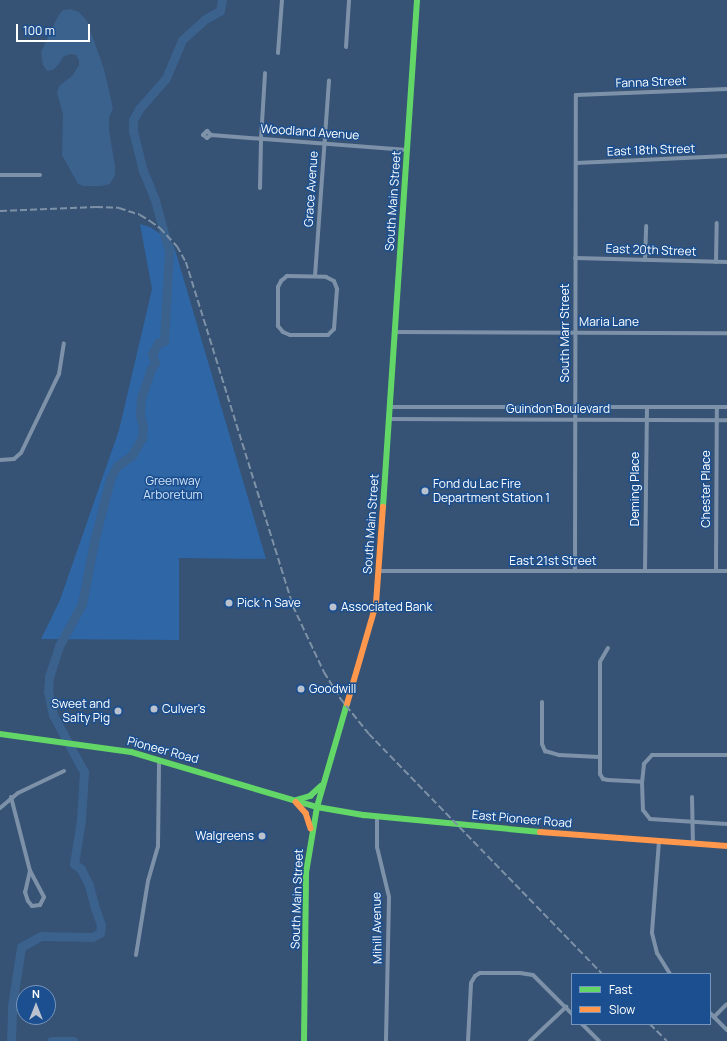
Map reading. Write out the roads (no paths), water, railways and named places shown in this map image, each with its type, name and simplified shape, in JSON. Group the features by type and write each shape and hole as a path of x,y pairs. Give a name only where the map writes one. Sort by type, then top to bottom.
{"main road":[{"name":"South Main Street","path":"304,1041 306,873 312,832 324,782 376,604 417,0"},
{"name":"Pioneer Road","path":"0,734 124,750 317,807"},
{"path":"312,832 306,813 294,800 315,793 324,782"},
{"name":"East Pioneer Road","path":"317,807 377,817 727,846"}],"street":[{"path":"278,53 282,0"},
{"path":"346,47 349,0"},
{"path":"260,188 260,139 265,73"},
{"name":"Grace Avenue","path":"315,276 329,80"},
{"name":"Fanna Street","path":"576,95 727,89"},
{"name":"South Marr Street","path":"575,571 574,408 576,95"},
{"name":"Woodland Avenue","path":"210,135 407,150"},
{"name":"East 18th Street","path":"576,163 727,156"},
{"path":"0,175 40,175"},
{"path":"716,262 717,223"},
{"path":"646,226 646,260"},
{"name":"East 20th Street","path":"575,258 727,262"},
{"path":"287,276 315,276 326,276 334,281 337,289 334,329 328,335 290,335 283,332 278,326 278,287 281,281 287,276"},
{"name":"Maria Lane","path":"394,332 727,333"},
{"path":"0,460 14,459 21,453 59,374 64,343"},
{"name":"Guindon Boulevard","path":"389,407 727,407"},
{"name":"Chester Place","path":"716,571 717,407"},
{"name":"Deming Place","path":"645,571 647,408"},
{"name":"Guindon Boulevard","path":"388,419 727,420"},
{"name":"East 21st Street","path":"378,571 727,571"},
{"path":"608,648 600,662 600,772 603,779 642,782"},
{"path":"542,702 542,744 545,751 559,756 599,757"},
{"path":"727,755 652,754 644,764 642,782 643,810 647,818 655,821 727,824"},
{"path":"136,955 148,881 158,849 159,760"},
{"path":"0,808 11,797 64,771"},
{"path":"11,797 30,871 44,897 40,905 32,906 28,901 25,892 30,871"},
{"path":"692,797 693,843"},
{"name":"Mihill Avenue","path":"377,817 377,847 390,897 386,1041"},
{"path":"659,841 652,933 659,957 669,973"},
{"path":"468,1041 471,983 477,974 520,973 533,975 571,1013"},
{"path":"714,1017 727,1004"},
{"path":"530,1041 566,1007"},
{"path":"711,1014 727,1030"},
{"path":"583,1025 599,1041"}],"waterway":[{"path":"11,1041 12,1006 21,947 41,936 92,937 100,933 101,925 89,885 81,869 74,864 81,820 84,772 53,715 48,692 49,677 59,646 82,604 94,542 110,479 117,466 132,455 142,438 143,427 140,415 141,398 151,369 155,363 152,354 158,343 164,341 169,251 155,200 143,171 133,131 133,120 139,109 166,78 182,40 205,19 220,11 222,0"},
{"path":"51,1041 73,1041"}],"railway":[{"path":"0,211 96,207 119,208 140,215 150,221 160,228 177,246 186,262 293,606 324,672 340,698 369,734 601,973"},
{"path":"651,1025 667,1041"}],"place":[{"name":"Fond du Lac Fire Department Station 1","path":"425,491"},
{"name":"Pick 'n Save","path":"229,603"},
{"name":"Associated Bank","path":"333,607"},
{"name":"Goodwill","path":"301,689"},
{"name":"Culver's","path":"154,709"},
{"name":"Sweet and Salty Pig","path":"118,711"},
{"name":"Walgreens","path":"262,836"}],"park label":[{"name":"Greenway Arboretum","path":"173,488"}]}
